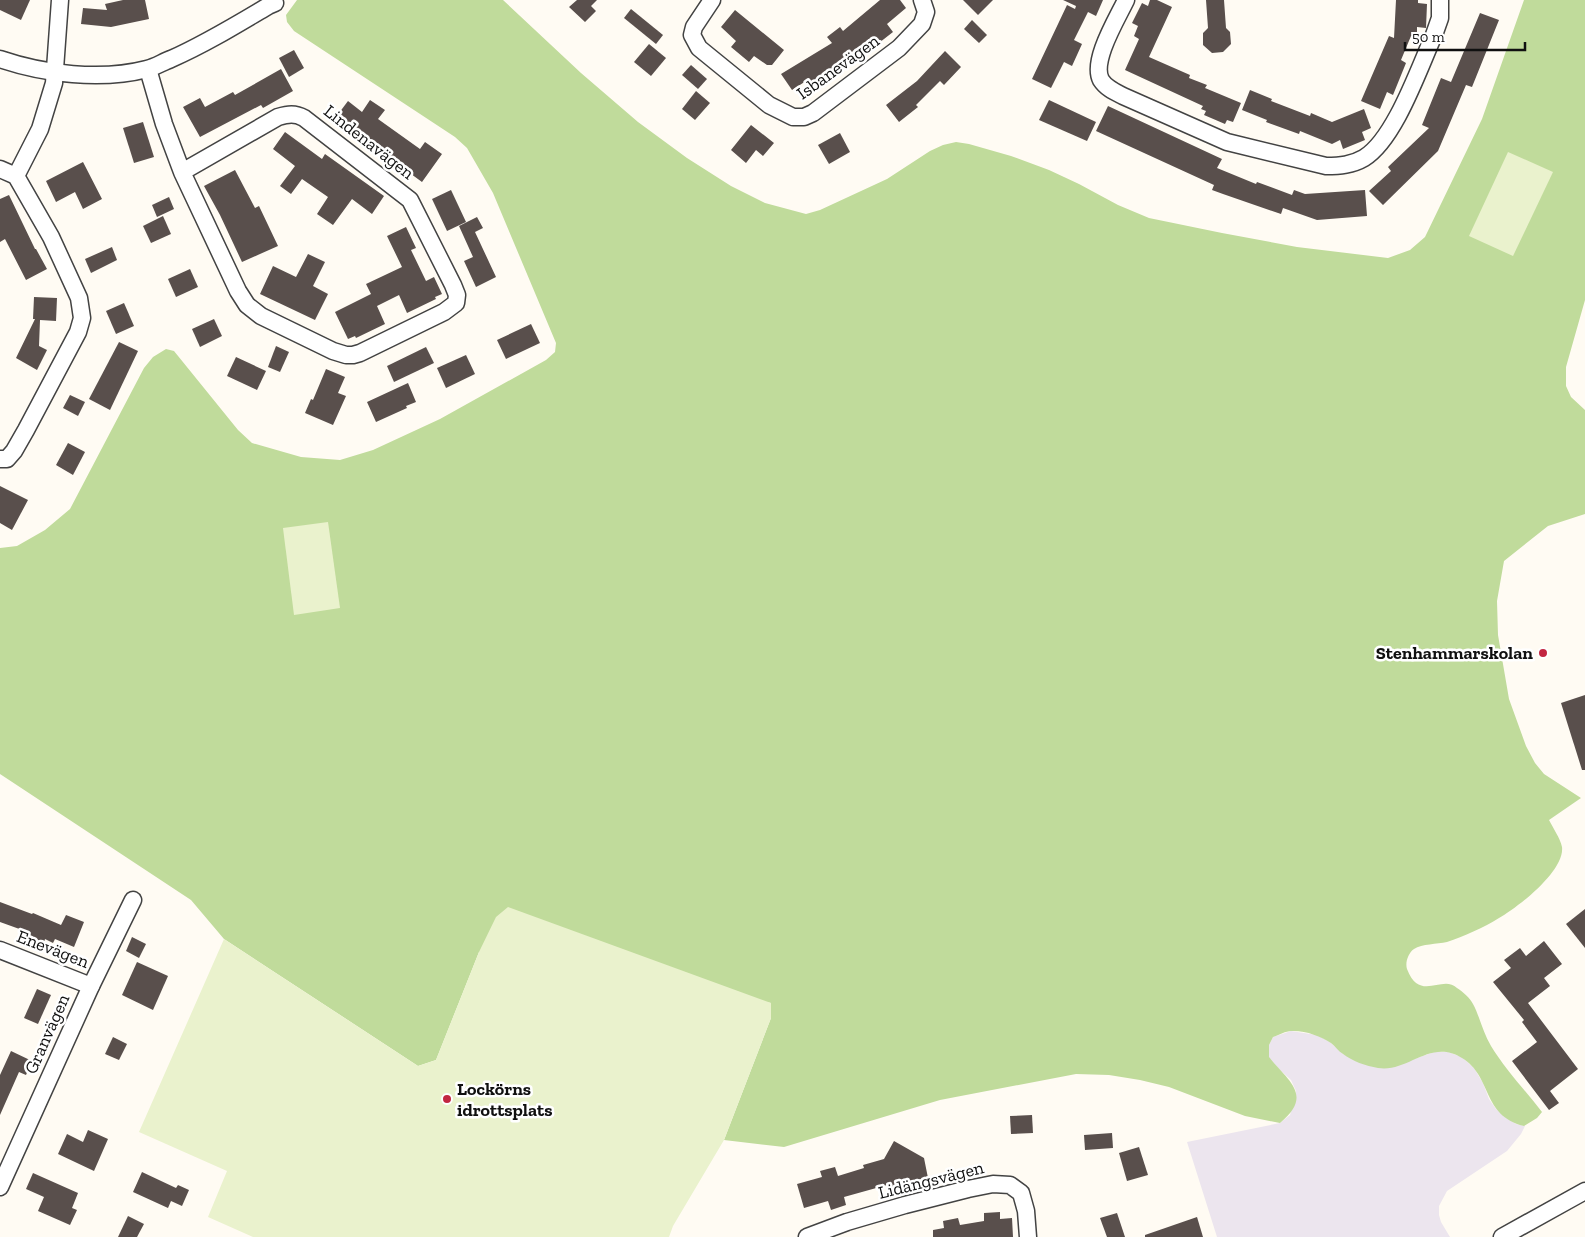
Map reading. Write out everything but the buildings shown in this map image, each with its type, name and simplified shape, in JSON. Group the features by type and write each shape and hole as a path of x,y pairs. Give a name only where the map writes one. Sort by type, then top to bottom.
{"street":[{"path":"16,176 40,129 49,102 55,72 60,0"},
{"name":"Isbanevägen","path":"712,0 694,27 692,35 694,42 769,105 793,117 804,117 813,113 899,48 922,24 926,12 922,0"},
{"path":"1126,0 1099,59 1098,70 1101,80 1107,87 1123,96 1227,142 1294,159 1334,166 1342,166 1364,157 1376,147 1389,131 1434,35 1440,18 1440,0"},
{"path":"0,59 55,72 101,74 148,69 190,51 226,32 270,3"},
{"name":"Lindenavägen","path":"148,69 164,124 182,172 238,291 247,305 261,316 333,351 353,355 444,312 456,303 457,295 453,285 410,200 313,124 298,115 289,114 278,117 182,172"},
{"path":"0,169 16,176 52,237 79,298 82,318 78,332 14,452 7,459 0,459"},
{"name":"Granvägen","path":"0,1187 91,986 133,900"},
{"name":"Enevägen","path":"0,950 91,986"},
{"name":"Lidängsvägen","path":"807,1237 847,1222 905,1205 993,1184 1010,1185 1022,1193 1026,1210 1028,1237"},
{"path":"1502,1237 1585,1191"}],"shaded area":[{"path":"1291,1031 1317,1035 1330,1042 1343,1054 1359,1062 1380,1068 1394,1066 1434,1052 1448,1052 1462,1057 1474,1068 1496,1109 1516,1124 1525,1126 1507,1151 1447,1191 1439,1206 1439,1215 1450,1237 1217,1237 1187,1142 1280,1123 1290,1115 1296,1091 1291,1080 1269,1058 1269,1045 1273,1037"}],"green space":[{"path":"297,0 503,0 581,73 638,122 687,158 731,186 765,203 806,214 820,210 887,179 930,151 956,142 1011,156 1049,170 1118,205 1149,218 1297,247 1388,258 1410,250 1425,237 1482,119 1524,0 1585,0 1585,300 1566,367 1566,386 1571,397 1585,410 1585,514 1548,526 1504,561 1497,601 1498,635 1509,699 1526,746 1535,763 1544,774 1581,798 1549,820 1562,847 1561,857 1556,867 1538,888 1493,922 1447,942 1417,947 1412,951 1406,964 1412,979 1418,984 1425,986 1451,985 1462,991 1470,1000 1491,1046 1542,1112 1537,1118 1524,1126 1510,1121 1494,1105 1479,1075 1472,1066 1462,1058 1450,1053 1429,1054 1399,1066 1378,1068 1364,1065 1351,1059 1322,1038 1301,1031 1291,1031 1273,1037 1269,1045 1269,1057 1290,1081 1296,1096 1295,1104 1290,1113 1280,1123 1245,1116 1169,1087 1140,1080 1109,1075 1076,1074 940,1100 784,1147 724,1140 771,1018 771,1003 479,952 436,1060 418,1066 224,939 191,900 0,774 0,548 17,546 45,530 70,509 144,368 153,357 166,349 174,351 238,430 252,443 301,457 340,460 373,450 440,419 546,360 555,352 556,343 493,193 467,148 455,137 294,31 287,22 286,15"},
{"path":"1508,152 1553,172 1513,256 1469,236"},
{"path":"328,522 340,608 294,615 283,528"},
{"name":"Lockörns idrottsplats","path":"508,907 771,1003 771,1018 724,1140 673,1226 669,1237 253,1237 208,1217 227,1171 139,1132 224,939 418,1066 436,1060 479,952 496,917"}],"place":[{"name":"Stenhammarskolan","path":"1543,653"},
{"name":"Lockörns idrottsplats","path":"447,1099"}]}
